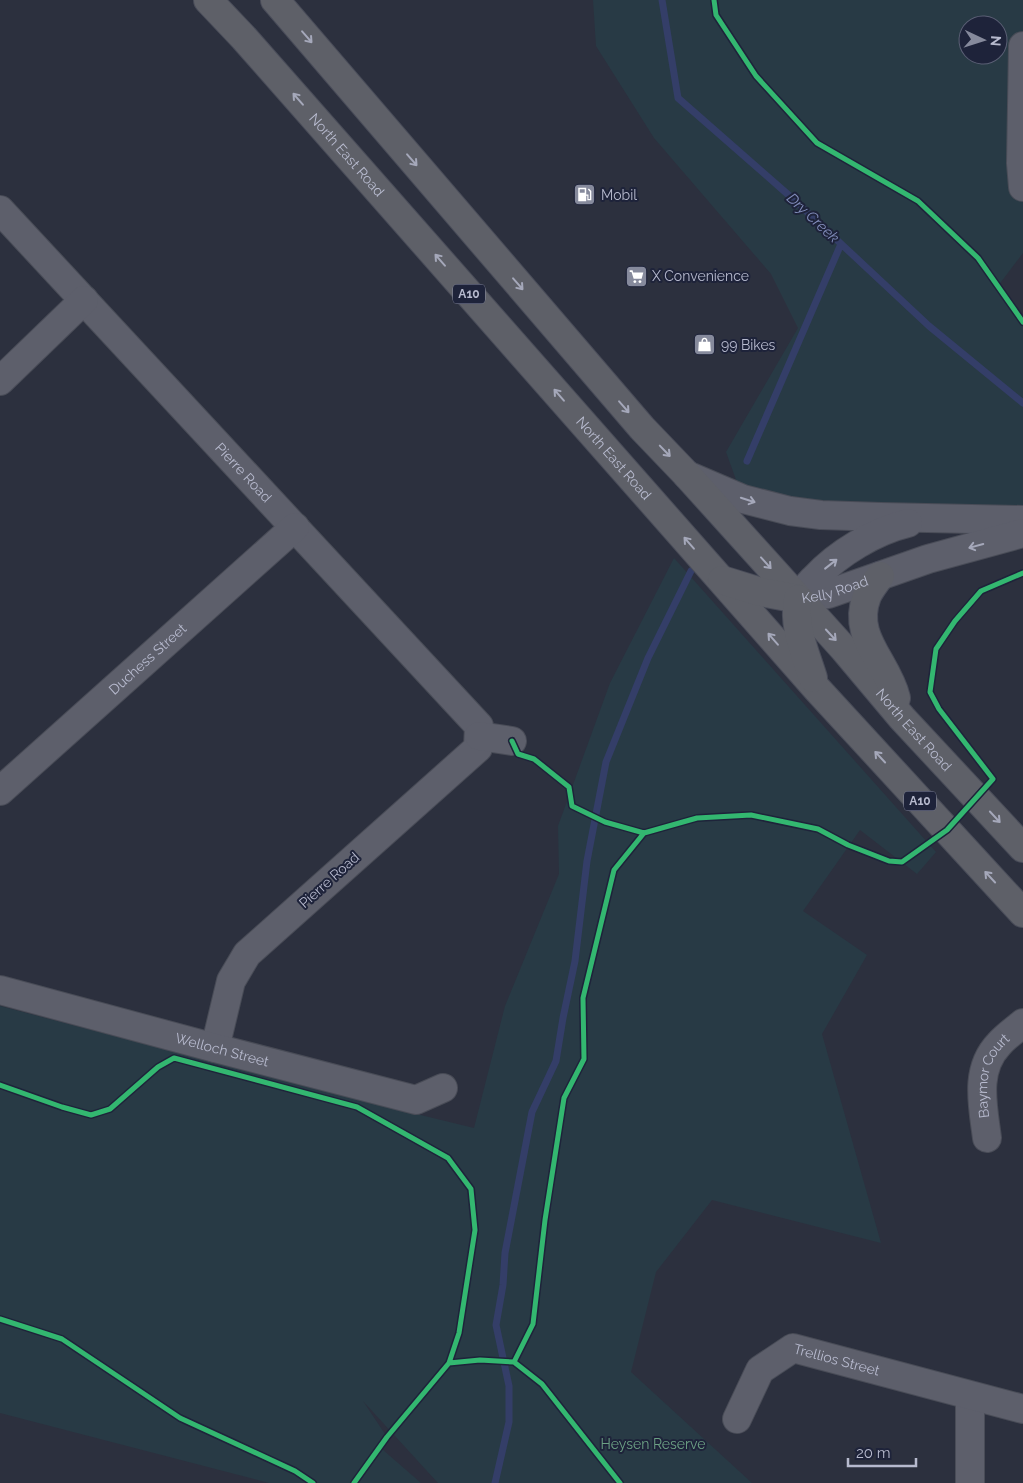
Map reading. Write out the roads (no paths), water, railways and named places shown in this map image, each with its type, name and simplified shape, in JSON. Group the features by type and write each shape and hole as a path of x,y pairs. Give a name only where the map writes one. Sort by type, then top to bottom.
{"highway":[{"name":"North East Road","path":"275,0 642,428 687,474 844,649 902,718 1023,848"},
{"name":"North East Road","path":"212,3 817,689 1023,913"},
{"path":"880,576 867,596 864,612 864,629 868,642 894,687 902,718"},
{"path":"722,580 761,592 798,599 795,614 798,632 817,689"}],"street":[{"path":"1023,46 1021,163 1023,187"},
{"name":"Pierre Road","path":"0,210 479,726 478,748 247,954 231,981 215,1048"},
{"path":"0,381 84,300"},
{"name":"Kelly Road","path":"687,474 743,499 790,512 881,518 931,517 1023,520"},
{"name":"Kelly Road","path":"798,599 814,578 853,547 880,532 931,517"},
{"name":"Duchess Street","path":"0,791 295,527"},
{"name":"Kelly Road","path":"798,599 828,594 928,558 1023,533"},
{"path":"478,736 512,741"},
{"name":"Welloch Street","path":"0,990 416,1100 443,1088"},
{"name":"Baymor Court","path":"987,1138 982,1091 983,1074 989,1057 999,1043 1023,1023"},
{"name":"Trellios Street","path":"737,1419 760,1370 793,1348 1023,1409"},
{"path":"970,1396 970,1483"}],"waterway":[{"name":"Dry Creek","path":"662,0 678,98 792,198 929,326 1023,403"},
{"path":"747,461 841,244"},
{"path":"495,1483 509,1422 509,1386 496,1325 503,1285 505,1253 532,1112 556,1061 575,961 587,861 606,762 648,658 691,571"}],"place":[{"name":"Mobil","path":"585,195"},
{"name":"X Convenience","path":"636,276"},
{"name":"99 Bikes","path":"705,345"}],"park label":[{"name":"Heysen Reserve","path":"653,1444"}]}
